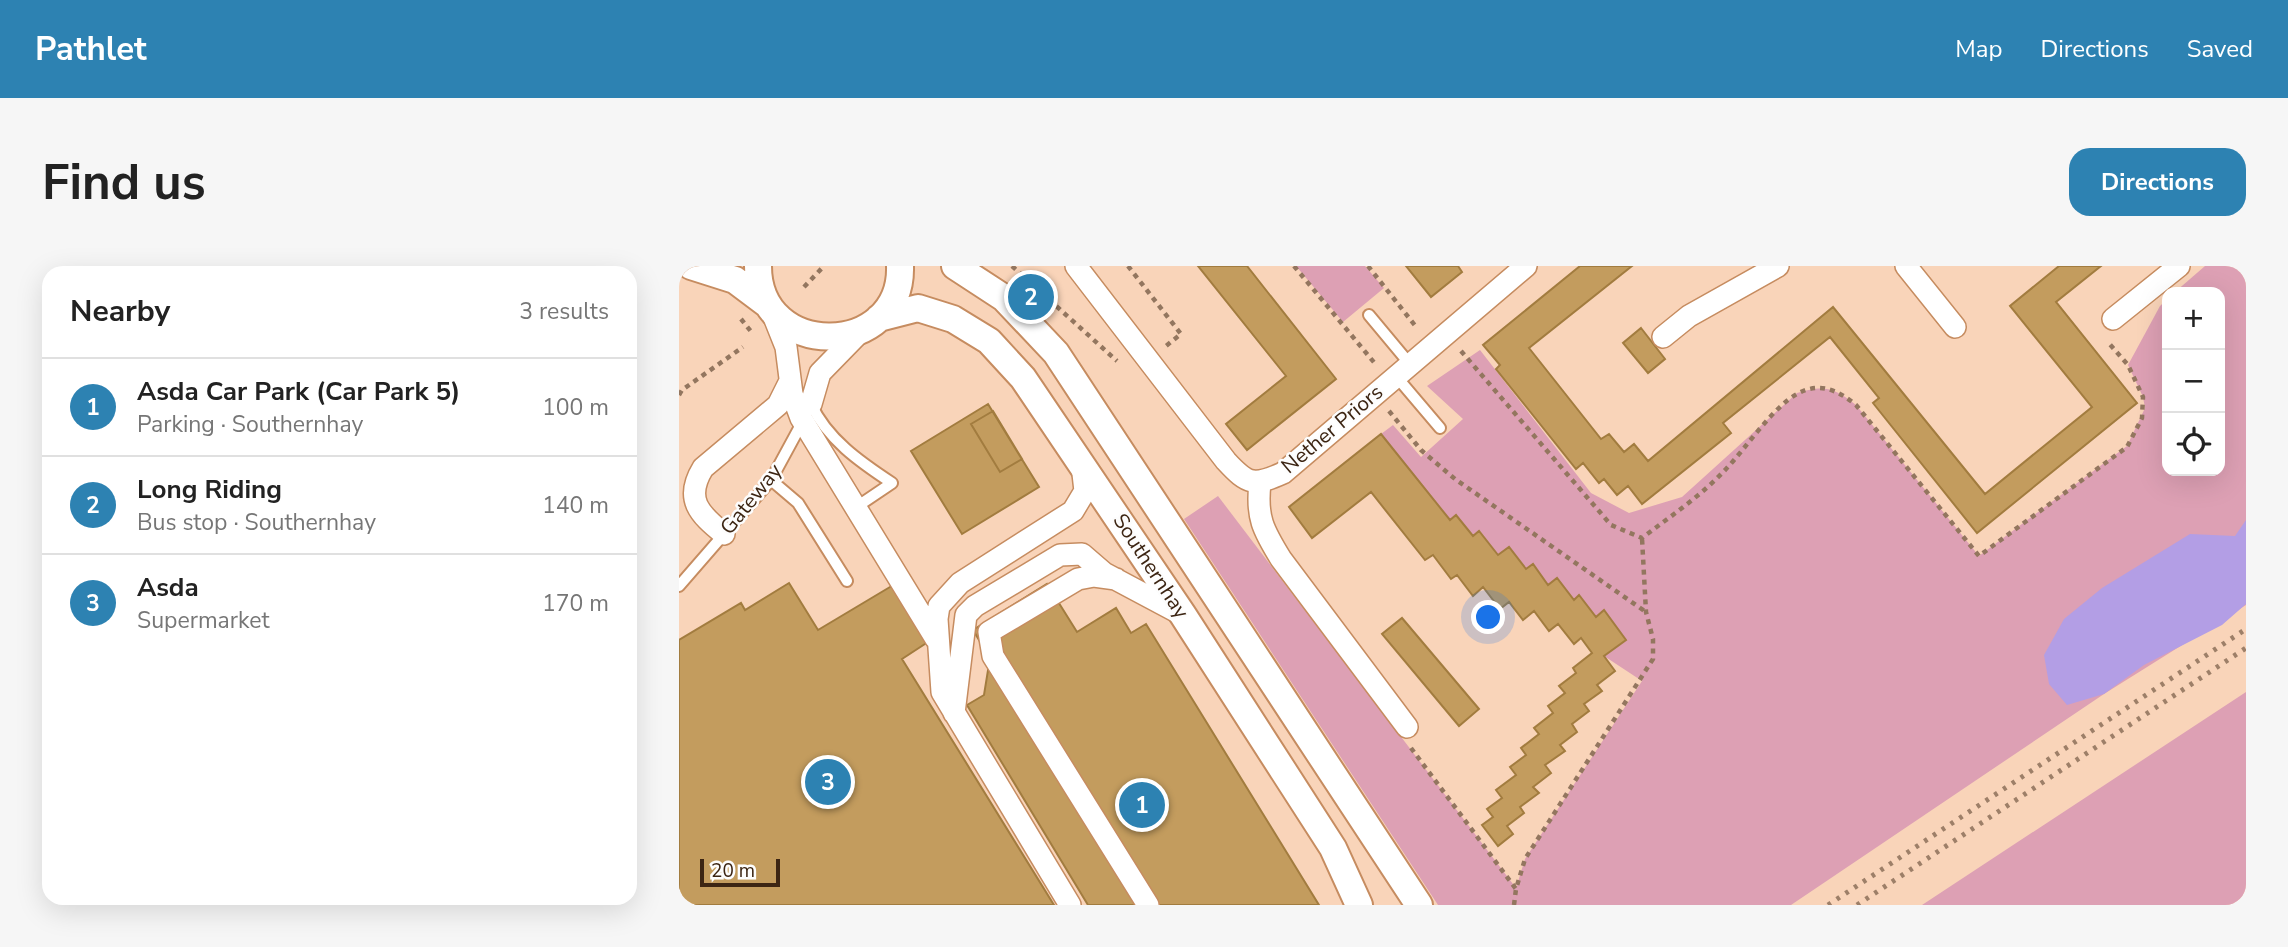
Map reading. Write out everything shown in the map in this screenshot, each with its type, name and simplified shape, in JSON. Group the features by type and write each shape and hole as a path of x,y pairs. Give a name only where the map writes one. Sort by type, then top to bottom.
{"street":[{"path":"758,266 762,292 786,347 790,381 855,508 937,640"},
{"path":"807,413 820,373 870,324 896,289 899,266"},
{"name":"Southernhay","path":"955,266 1004,298 1056,353 1419,905"},
{"name":"Nether Priors","path":"1076,266 1226,461 1242,478 1260,483 1283,473 1526,266"},
{"path":"1663,337 1689,316 1778,266"},
{"path":"1906,266 1955,327"},
{"path":"2109,328 2179,266"},
{"path":"691,268 736,279 769,307"},
{"name":"Southernhay","path":"769,307 781,320 812,336 846,336 906,309 933,311 971,328 989,341 1023,378 1183,615 1332,848 1359,905"},
{"path":"724,534 704,518 697,506 693,492 695,480 703,468 778,405 790,381"},
{"path":"1070,905 942,692 937,640 939,607 947,595 968,578 1073,511 1085,491 1086,477 1081,461"},
{"path":"1260,483 1257,508 1265,533 1407,736"},
{"path":"954,713 966,615 975,606 1061,555 1082,555 1104,573 1183,615"},
{"path":"1116,579 1092,585 991,645 993,656 1148,905"}],"lane":[{"path":"1369,315 1398,374 1440,428"},
{"path":"807,413 818,418 835,438 892,483 855,508"},
{"name":"Gateway","path":"679,586 771,480 807,413"},
{"path":"771,480 797,503 847,581"}],"path":[{"path":"804,287 824,266"},
{"path":"1128,266 1181,334 1163,349"},
{"path":"1294,266 1398,374 1382,402 1421,450 1455,479 1646,612"},
{"path":"1368,266 1421,333"},
{"path":"733,310 757,338"},
{"path":"1642,538 1724,471 1797,393 1815,388 1832,388 1856,405 1979,556 2127,447 2142,418 2143,397 2109,328"},
{"path":"1454,343 1611,525 1642,538"},
{"path":"679,395 682,390 743,347"},
{"path":"1514,905 1525,859 1653,659 1653,639 1646,612 1642,538"},
{"path":"1407,736 1516,889"}],"shaded area":[{"path":"1296,266 1365,266 1384,288 1343,322"},
{"path":"2205,266 2246,266 2246,605 2104,694 1791,905 1438,905 1184,519 1218,496 1516,888 1525,859 1642,681 1604,656 1626,640 1603,611 1596,617 1579,596 1574,600 1557,578 1548,585 1533,564 1523,570 1507,549 1498,555 1480,531 1473,536 1456,515 1450,520 1381,434 1393,425 1421,457 1463,419 1427,386 1480,350 1591,493 1629,513 1682,497 1797,393 1815,389 1835,391 1856,405 1979,556 2127,446 2145,408 2143,397 2128,365 2162,304 2162,476 2225,476 2225,287 2181,287"},
{"path":"2246,520 2246,604 2222,625 2144,665 2104,694 2067,705 2049,684 2044,655 2064,619 2102,588 2190,534 2235,536"},
{"path":"2246,692 2246,905 1922,905"}],"building":[{"path":"1198,266 1247,266 1336,379 1247,450 1226,424 1286,376"},
{"path":"1406,266 1458,266 1462,272 1431,297"},
{"path":"1580,266 1632,266 1529,348 1601,439 1609,434 1624,452 1634,444 1648,461 1833,307 1985,494 2092,407 2010,306 2059,266 2101,266 2056,302 2137,403 1977,533 1873,403 1879,398 1830,337 1723,423 1731,433 1642,504 1628,486 1617,495 1604,479 1599,483 1583,463 1576,469 1496,369 1500,365 1483,345"},
{"path":"1641,328 1665,359 1648,373 1623,343"},
{"path":"988,404 1039,487 962,534 911,451"},
{"path":"993,411 1022,459 1000,472 971,424"},
{"path":"1381,434 1450,520 1456,515 1473,536 1479,531 1498,555 1509,547 1526,569 1533,564 1548,585 1557,578 1574,600 1579,595 1596,617 1604,610 1626,640 1604,656 1615,671 1597,685 1602,691 1584,704 1589,711 1572,724 1577,732 1560,745 1565,751 1545,765 1551,773 1533,787 1539,793 1520,807 1524,813 1507,826 1513,834 1498,846 1482,825 1493,817 1487,809 1502,798 1496,790 1516,775 1510,767 1526,755 1521,748 1539,734 1534,728 1553,713 1548,706 1565,693 1559,686 1576,673 1573,668 1592,653 1581,638 1574,644 1558,624 1549,631 1534,611 1523,620 1509,602 1500,609 1483,587 1473,596 1457,575 1451,579 1433,555 1425,560 1371,492 1312,538 1289,507"},
{"path":"789,583 818,630 895,584 931,640 902,659 1054,905 679,905 679,640 741,603 745,610"},
{"path":"1047,584 1077,632 1116,608 1131,633 1146,624 1319,905 1088,905 967,705 984,695 990,658 973,630"},
{"path":"1402,618 1479,709 1459,726 1382,634"}],"railway":[{"path":"1828,905 2246,629"},
{"path":"1857,905 2246,648"}],"place":[{"name":"Long Riding","path":"1031,297"},
{"name":"Asda","path":"828,782"},
{"name":"Asda Car Park (Car Park 5)","path":"1142,805"}]}
